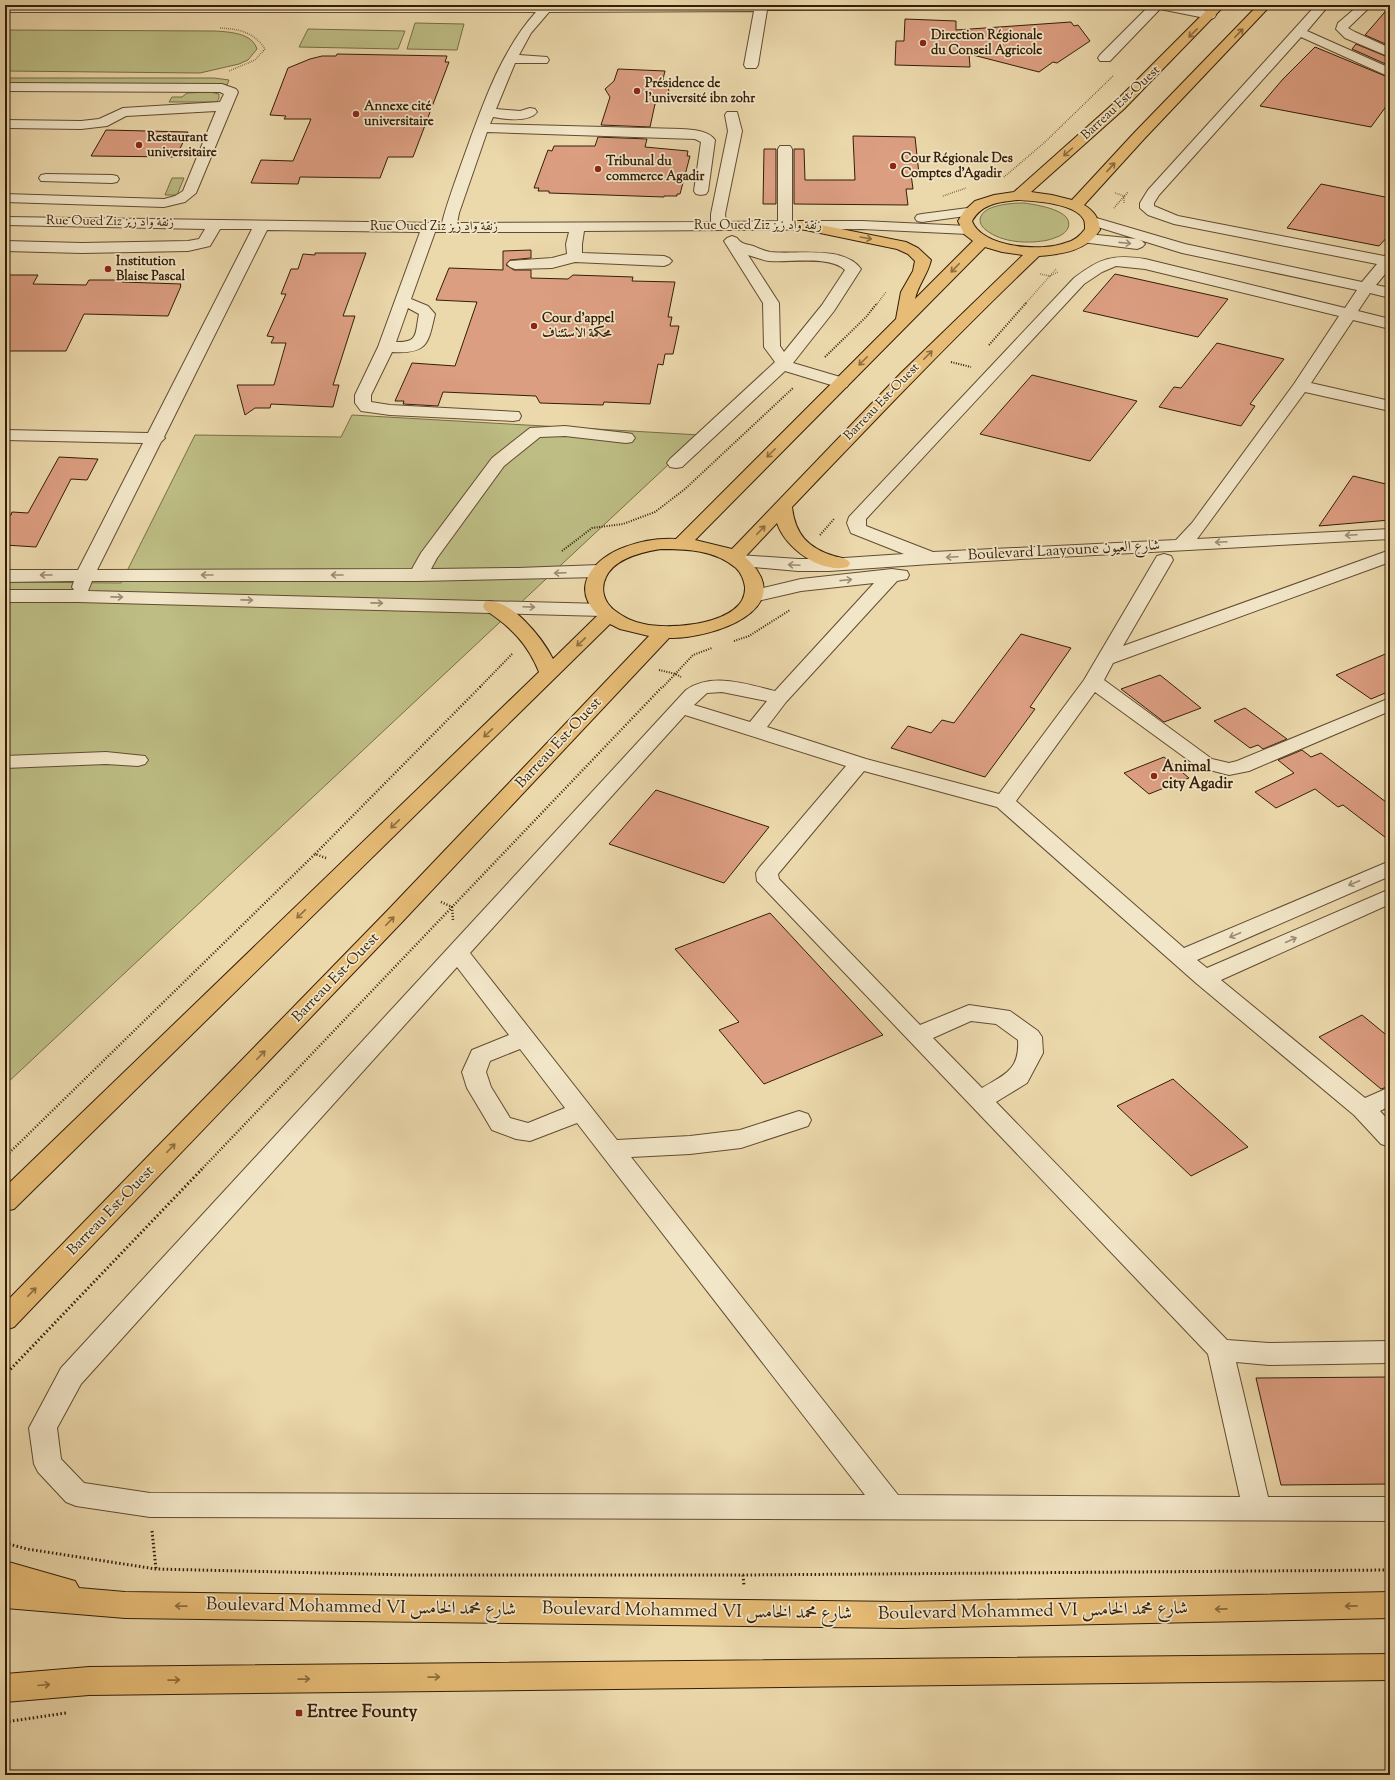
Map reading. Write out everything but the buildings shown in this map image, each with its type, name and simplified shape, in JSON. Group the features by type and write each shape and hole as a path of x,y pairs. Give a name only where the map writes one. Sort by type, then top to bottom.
{"main road":[{"path":"1075,206 1265,5"},
{"name":"Barreau Est-Ouest","path":"1018,196 1119,106 1216,8"},
{"path":"1018,196 1058,200 1075,206 1086,213 1092,221 1093,230 1086,239 1068,248 1035,252 1006,249 982,241 968,230 965,221 968,212 978,205 990,200 1018,196"},
{"path":"801,225 901,245 913,251 923,260 921,271 909,292 903,322"},
{"path":"681,544 982,241"},
{"name":"Barreau Est-Ouest","path":"736,560 782,508 927,356 1035,252"},
{"path":"782,508 783,519 788,531 797,542 810,552 827,561 841,563"},
{"path":"661,544 701,546 719,551 736,560 749,572 754,584 753,596 745,608 730,619 718,624 688,632 664,632 633,627 606,613 594,597 593,584 599,571 609,561 624,553 641,547 661,544"},
{"path":"492,606 506,615 530,636 545,660 550,673"},
{"path":"5,1202 550,673 606,613"},
{"name":"Barreau Est-Ouest","path":"5,1320 419,891 664,632"},
{"path":"5,1574 125,1605"},
{"name":"Boulevard Mohammed VI شارع محمد الخامس","path":"5,1595 125,1605 900,1615 1390,1605"},
{"path":"5,1688 89,1681 1390,1667"}],"street":[{"path":"5,8 129,6 707,7 826,5 1025,5"},
{"path":"1106,58 1158,5 1216,8"},
{"path":"1182,544 1198,526 1301,386 1366,288 1389,261 1174,220 1153,212 1147,208 1147,203 1153,193 1323,5"},
{"path":"1366,5 1342,26 1342,29 1350,35 1390,53"},
{"path":"751,65 761,6"},
{"path":"449,228 452,213 488,113 510,59 532,23 546,7"},
{"path":"1299,32 1390,73"},
{"path":"510,59 542,60"},
{"path":"5,87 222,88 232,92 189,193 184,197 164,203 5,198"},
{"path":"7,124 81,125 102,123 123,112 225,106"},
{"path":"488,113 521,115 530,112"},
{"path":"732,115 735,131 718,214 721,226 736,246 771,303 772,347 788,367 841,383"},
{"path":"483,128 682,133 698,135 708,140 701,191"},
{"path":"785,149 785,226"},
{"path":"46,178 112,179"},
{"path":"56,222 67,205 67,200 78,178"},
{"name":"Rue Oued Ziz زنقة واد زيز","path":"862,225 968,212"},
{"name":"Rue Oued Ziz زنقة واد زيز","path":"5,221 430,228 862,225 968,230"},
{"path":"1092,221 1182,248 1390,293"},
{"path":"5,246 82,248 188,246 205,243 215,224"},
{"path":"78,596 85,575 156,438 262,226"},
{"path":"575,257 574,244 577,227"},
{"path":"430,228 386,347 363,395 363,403 367,406 390,410 513,416"},
{"path":"1086,239 1182,248"},
{"path":"676,463 785,362 828,308 845,283 852,269 850,264 837,259 770,256 736,246"},
{"path":"515,264 552,263 575,257 664,261"},
{"path":"931,558 857,529 856,523 858,518 1078,281 1101,264 1120,260 1145,264 1390,324"},
{"path":"386,347 402,348 415,345 421,340 427,314 418,306 403,302"},
{"path":"1301,386 1390,406"},
{"path":"418,575 428,557 498,462 536,432 565,431 626,438"},
{"path":"5,435 156,438"},
{"name":"Boulevard Laayoune شارع العيون","path":"736,560 798,565 1390,534"},
{"name":"Boulevard Laayoune شارع العيون","path":"753,596 801,586 892,575 1390,548"},
{"path":"1104,660 1390,556"},
{"path":"1004,802 1093,681 1164,560"},
{"path":"5,576 539,574 599,571"},
{"path":"754,730 779,698 892,575"},
{"path":"5,596 78,596 492,606 606,613"},
{"path":"1093,681 1205,763 1229,769 1242,767 1390,704"},
{"path":"779,698 726,686 697,689 71,1376 43,1428 48,1464 76,1494 150,1505 1390,1509"},
{"path":"681,707 859,763 1004,802 1204,978 1363,1109 1390,1138"},
{"path":"5,762 106,758 138,760"},
{"path":"859,763 767,873 766,877 768,881 1220,1350 1257,1509"},
{"path":"1182,958 1390,868"},
{"path":"1204,978 1390,896"},
{"path":"457,952 891,1508"},
{"path":"918,1035 969,1013 1002,1017 1030,1037 1031,1053 1019,1077 980,1101"},
{"path":"524,1038 480,1056 474,1072 479,1088 501,1124 516,1130 530,1132 581,1111"},
{"path":"1363,1109 1390,1096"},
{"path":"611,1150 690,1145 741,1139 799,1120"},
{"path":"1220,1350 1269,1354 1390,1352"}],"path":[{"path":"220,28 233,29 252,34 262,42 265,49 255,60 244,66 224,72"},
{"path":"1000,179 1045,142 1115,74"},
{"path":"921,218 930,207 946,194 972,186"},
{"path":"1092,187 1124,196 1126,212 1144,223 1139,234"},
{"path":"539,574 549,560 592,528 623,524 655,512 685,489 809,373 867,316 886,291"},
{"path":"927,356 993,373"},
{"path":"5,1157 315,854 530,636"},
{"path":"634,664 676,674 697,689"},
{"path":"315,854 351,866"},
{"path":"419,891 452,907 457,952"},
{"path":"150,1505 156,1569"},
{"path":"5,1543 27,1549 156,1569 409,1576 1390,1570"}],"green space":[{"path":"415,23 464,24 457,50 407,49"},
{"path":"308,29 405,31 398,49 299,47"},
{"path":"5,30 221,31 240,34 250,40 257,49 248,60 239,64 200,73 5,71"},
{"path":"5,78 214,78 229,80 227,85 5,83"},
{"path":"210,92 219,94 217,102 169,102 172,97 182,97 187,93"},
{"path":"172,178 184,178 177,195 165,195"},
{"path":"1025,203 1045,207 1066,217 1069,222 1065,233 1048,240 1024,242 1000,238 986,230 981,224 980,220 982,215 992,208 1006,204"},
{"path":"352,415 700,435 5,1085 5,582 121,583 195,435 341,437"}],"place":[{"name":"Direction Régionale du Conseil Agricole","path":"923,43"},
{"name":"Présidence de l'université ibn zohr","path":"637,91"},
{"name":"Annexe cité universitaire","path":"356,114"},
{"name":"Restaurant universitaire","path":"139,145"},
{"name":"Cour Régionale Des Comptes d'Agadir","path":"893,166"},
{"name":"Tribunal du commerce Agadir","path":"598,169"},
{"name":"Institution Blaise Pascal","path":"108,269"},
{"name":"Cour d'appel محكمة الاستئناف","path":"534,326"},
{"name":"Animal city Agadir","path":"1154,776"},
{"name":"Entree Founty","path":"299,1713"}]}
